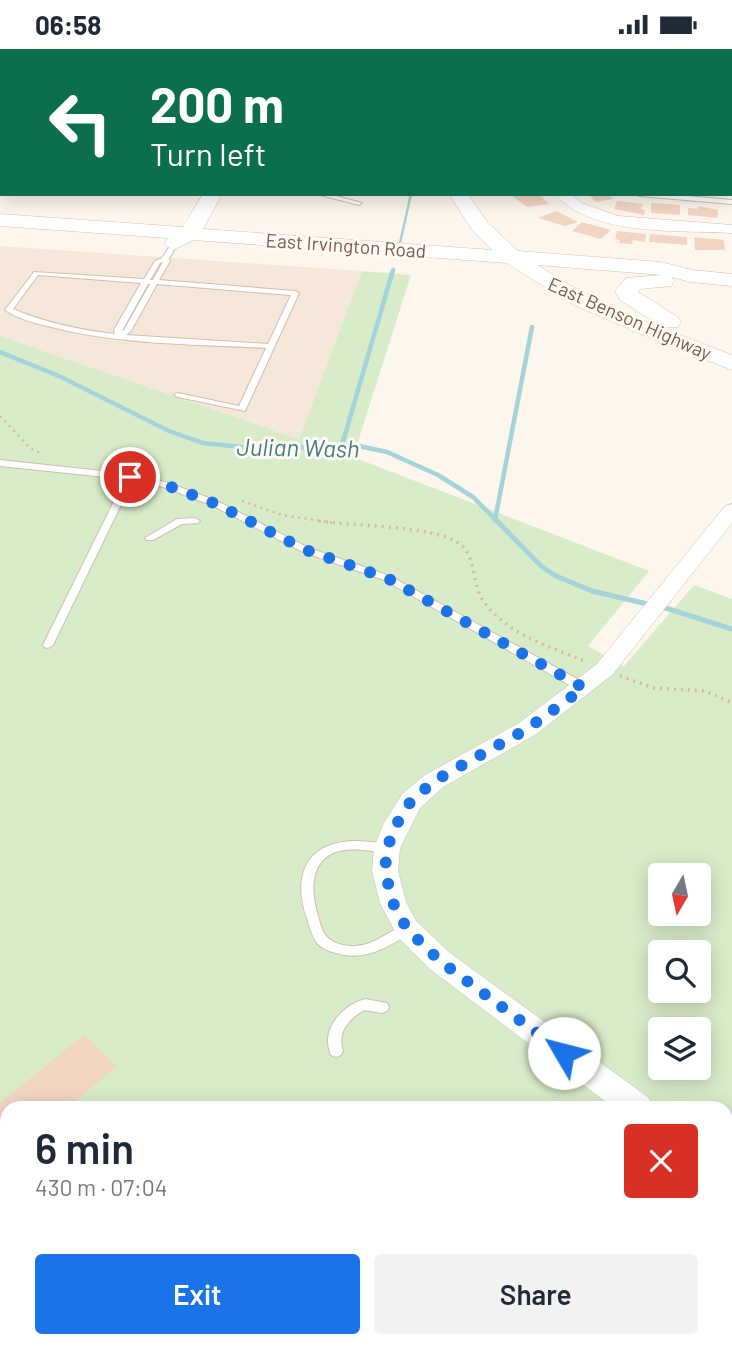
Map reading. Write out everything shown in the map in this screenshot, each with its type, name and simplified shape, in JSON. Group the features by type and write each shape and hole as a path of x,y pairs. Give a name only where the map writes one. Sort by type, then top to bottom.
{"main road":[{"path":"175,242 193,196"},
{"path":"175,242 211,196"},
{"path":"459,196 481,227 528,262"},
{"path":"482,196 528,262"},
{"name":"East Irvington Road","path":"0,220 175,242"},
{"path":"465,254 482,245 484,241 481,227"},
{"name":"East Irvington Road","path":"0,230 661,268 691,277"},
{"name":"East Irvington Road","path":"413,255 465,254 528,262 560,273 663,281 691,277 732,280"},
{"name":"East Benson Highway","path":"528,262 582,300 732,363"},
{"name":"East Benson Highway","path":"560,273 732,348"},
{"path":"663,281 634,283 626,291 670,323"}],"street":[{"path":"564,196 586,211 627,222 732,229"},
{"path":"622,1101 440,961 407,929 393,903 385,871 387,848 396,825 411,801 434,781 527,729 584,688 605,669 732,510"}],"lane":[{"path":"338,196 359,203"},
{"path":"662,196 732,202"},
{"path":"119,335 118,330 158,262 175,242"},
{"path":"119,335 127,331 175,242"},
{"path":"178,395 242,409 271,346 295,293 36,273 9,310 75,330 271,346"},
{"path":"0,463 130,477 166,485 214,503 306,550 387,578 584,688"},
{"path":"48,645 130,477"},
{"path":"150,538 180,521 195,521"},
{"path":"387,848 340,847 318,856 310,867 307,881 310,911 321,939 344,951 376,946 407,929"},
{"path":"336,1051 332,1041 335,1029 359,1007 369,1004 382,1007"}],"path":[{"path":"0,416 30,449 45,456"},
{"path":"234,497 277,515 365,524 444,537 459,543 467,550 475,584 491,610 513,628 654,688 705,691 732,703"}],"shaded area":[{"path":"0,246 362,271 299,439 0,336"}],"green space":[{"path":"362,271 411,275 353,457 649,571 588,646 624,666 694,585 732,599 732,1101 0,1101 0,336 299,439"}],"building":[{"path":"512,196 541,196 549,204 527,207"},
{"path":"590,196 610,196 613,199 596,202"},
{"path":"617,201 643,204 641,209 645,210 644,215 614,209"},
{"path":"651,203 680,205 680,215 651,213"},
{"path":"698,206 718,210 718,218 688,215 688,208 698,209"},
{"path":"556,211 578,222 565,226 538,218"},
{"path":"582,222 611,230 601,239 572,231"},
{"path":"617,231 646,234 645,242 633,240 632,244 619,243 620,240 615,239"},
{"path":"650,234 687,237 687,245 649,242"},
{"path":"694,237 724,240 725,250 695,250"},
{"path":"84,1035 117,1066 75,1101 2,1101"}],"waterway":[{"path":"400,243 411,196"},
{"path":"342,445 393,270"},
{"path":"495,519 532,327"},
{"name":"Julian Wash","path":"0,352 59,376 169,431 203,443 262,449 354,445 387,452 438,475 473,497 495,519"},
{"name":"Julian Wash","path":"497,521 541,566 556,576 592,591 669,609 732,629"}],"route":[{"path":"130,477 166,485 214,503 306,550 353,564 387,578 584,688 527,729 434,781 411,801 396,825 387,848 385,871 393,903 407,929 440,961 564,1053"}]}
